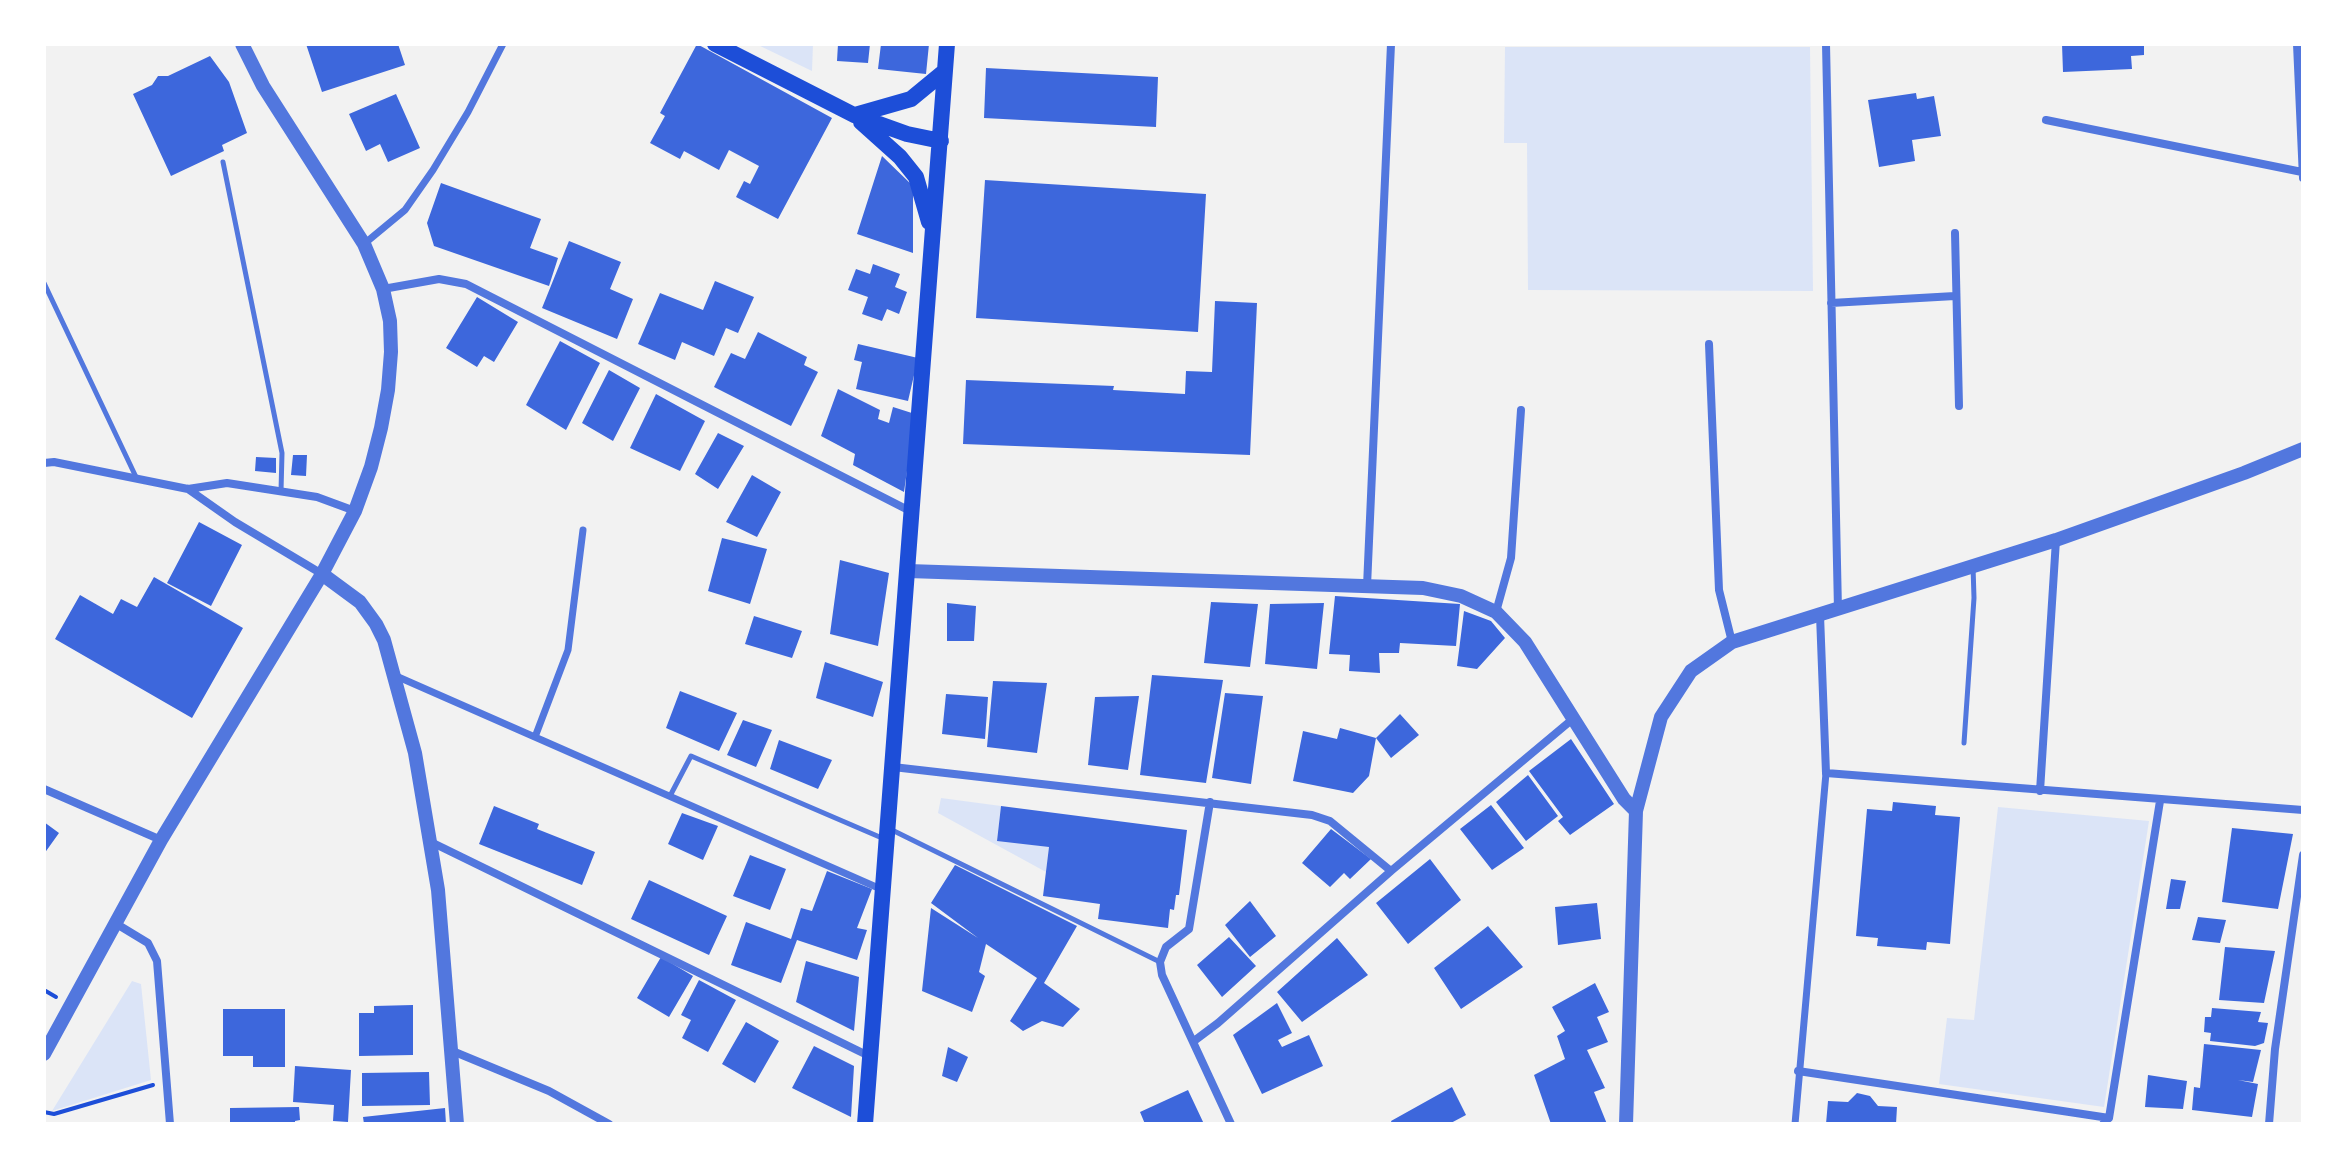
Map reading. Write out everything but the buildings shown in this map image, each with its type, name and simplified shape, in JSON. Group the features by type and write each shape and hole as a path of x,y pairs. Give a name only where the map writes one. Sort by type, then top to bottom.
{"main road":[{"path":"715,44 854,115 907,134 941,141"},
{"path":"865,1124 947,44"},
{"path":"854,115 911,99 945,71"},
{"path":"854,115 900,157 916,177 933,242"}],"street":[{"path":"44,1054 161,840 322,574 355,511 371,467 388,390 390,321 383,289 364,244 276,107 242,44"},
{"path":"364,244 405,210 433,170 468,112 503,44"},
{"path":"1367,586 1391,44"},
{"path":"1826,44 1838,610"},
{"path":"2297,44 2303,178"},
{"path":"2046,120 2302,172"},
{"path":"1955,233 1959,406"},
{"path":"383,289 439,279 466,284 912,512"},
{"path":"1831,303 1955,296"},
{"path":"1709,344 1719,590 1732,642"},
{"path":"1496,612 1511,558 1521,410"},
{"path":"1626,1124 1636,811 1661,717 1691,671 1732,642 2056,540 2303,449"},
{"path":"44,463 54,462 188,489 227,483 281,491 317,497 355,511"},
{"path":"188,489 235,522 322,574 360,602 384,640 415,753 431,842 438,890 457,1124"},
{"path":"535,737 568,650 583,530"},
{"path":"2040,791 2056,540"},
{"path":"908,571 1423,588 1461,596 1496,612 1525,642 1624,799 1636,811"},
{"path":"1795,1124 1826,773 1820,615"},
{"path":"394,675 883,891"},
{"path":"1194,1041 1574,718"},
{"path":"893,767 1312,815 1330,821 1391,871"},
{"path":"1826,773 2303,810"},
{"path":"44,789 161,840"},
{"path":"1798,1071 2106,1121 2160,801"},
{"path":"1210,802 1189,929 1166,947 1160,962 1162,975 1231,1124"},
{"path":"431,842 870,1056"},
{"path":"2269,1124 2275,1049 2303,855"},
{"path":"114,923 148,943 157,961 170,1124"},
{"path":"2291,933 2303,934"},
{"path":"450,1050 549,1091 609,1124"}],"lane":[{"path":"223,162 282,453 281,491"},
{"path":"44,283 137,479"},
{"path":"1964,743 1974,598 1973,565"},
{"path":"670,796 691,756 887,834 1160,962"}],"path":[{"path":"44,1112 54,1114 167,1081"}],"shaded area":[{"path":"756,44 813,44 812,71"},
{"path":"1505,47 1810,47 1813,291 1528,290 1527,143 1504,143"},
{"path":"941,798 1001,806 997,840 1049,847 1046,872 938,813"},
{"path":"1998,807 2149,821 2104,1107 1939,1084 1947,1018 1974,1020"},
{"path":"132,981 141,984 151,1080 52,1111"}]}
